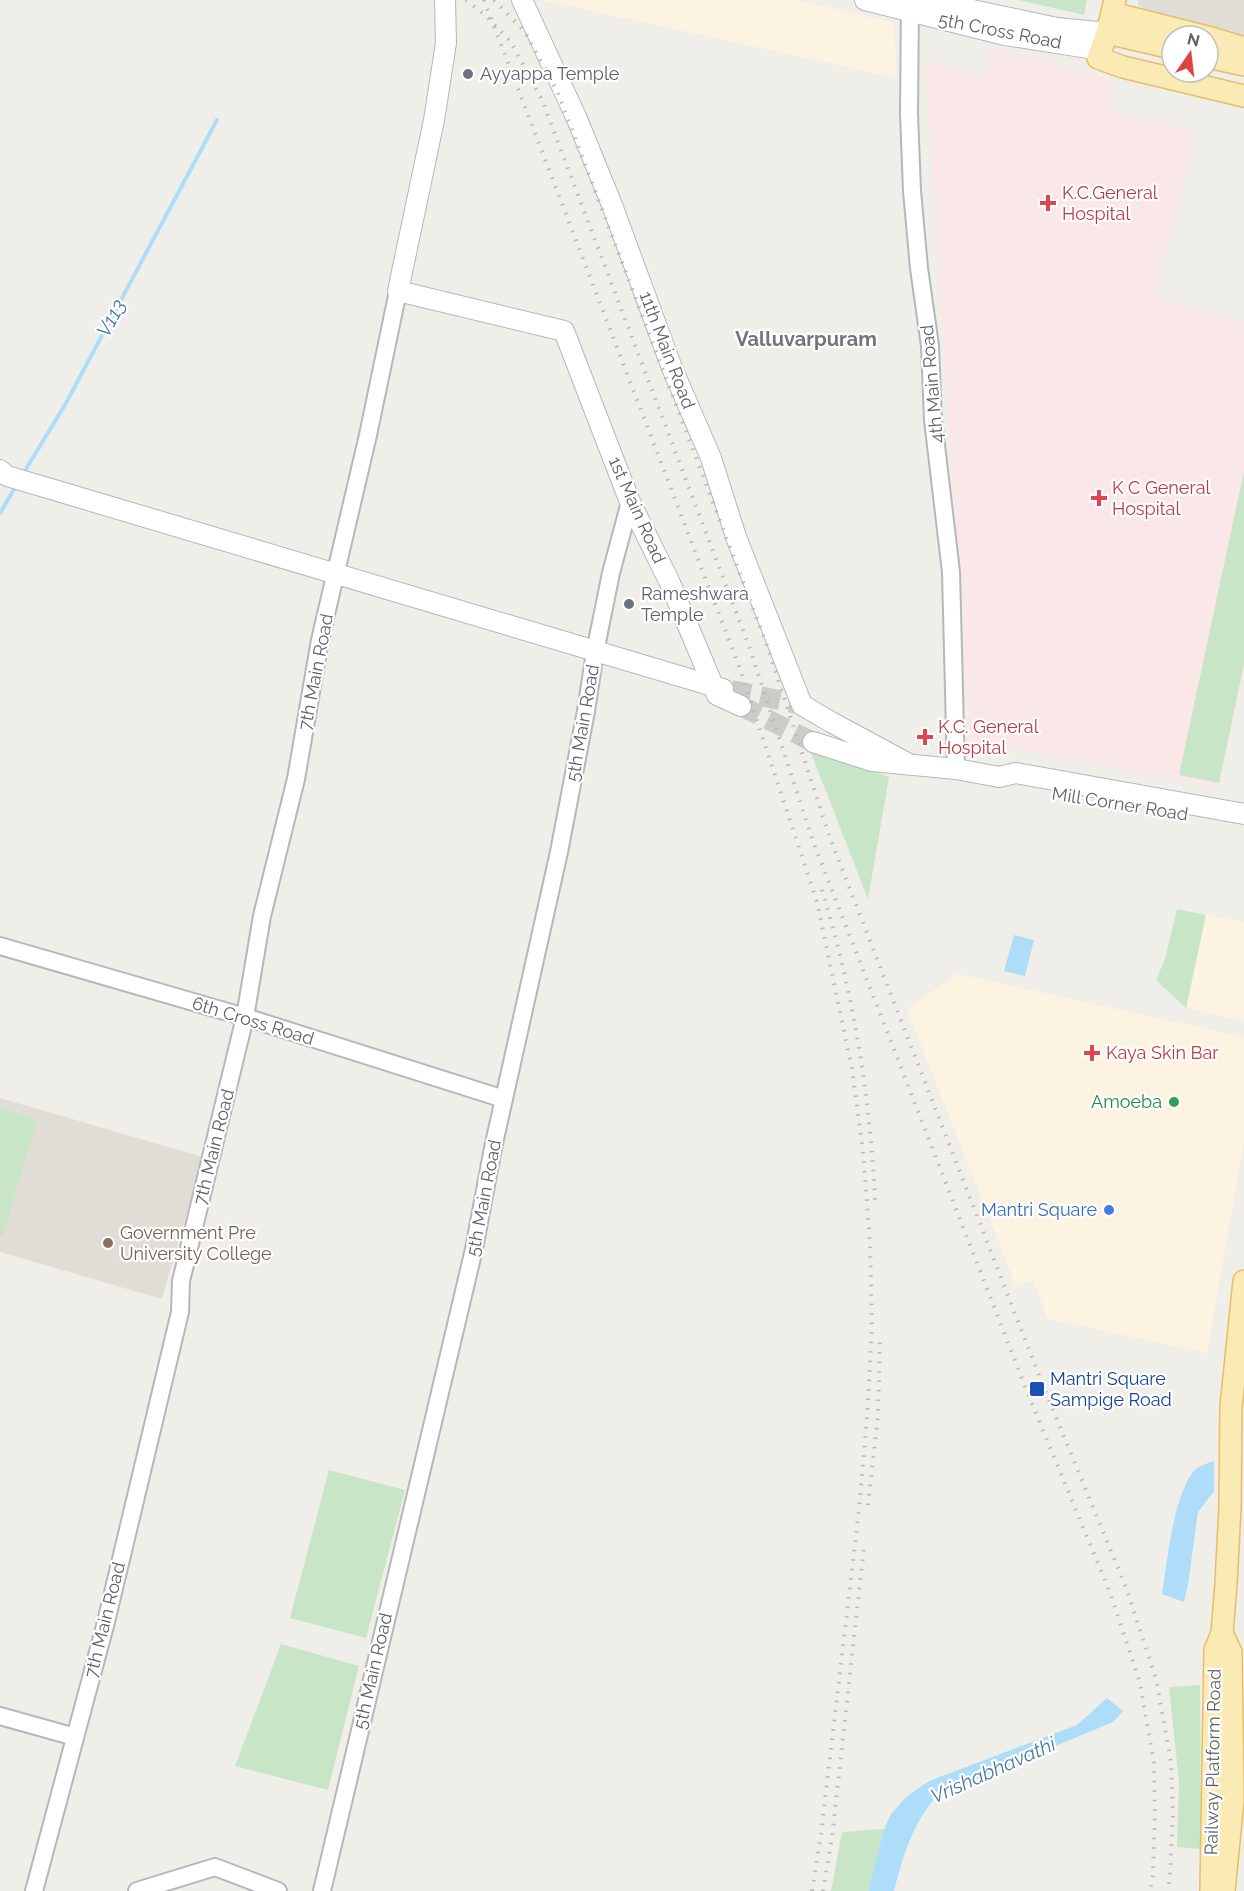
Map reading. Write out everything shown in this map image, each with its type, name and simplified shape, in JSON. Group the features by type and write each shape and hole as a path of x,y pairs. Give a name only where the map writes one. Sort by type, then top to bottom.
{"main road":[{"path":"398,291 434,120 446,43 445,0"},
{"name":"11th Main Road","path":"522,0 577,118 612,205 672,368 711,458 736,537 802,705"},
{"name":"5th Cross Road","path":"865,0 909,6 1005,34 1107,31"},
{"name":"5th Cross Road","path":"925,0 1057,28 1107,31"},
{"path":"1107,31 1160,34"},
{"path":"1107,31 1160,45"},
{"path":"1107,31 1160,60"},
{"path":"1107,31 1123,67 1244,96"},
{"path":"1220,41 1244,48"},
{"path":"1220,60 1244,65"},
{"path":"1220,78 1244,83"},
{"name":"1st Main Road","path":"398,291 564,331 630,502 726,695 595,652"},
{"path":"3,473 595,652"},
{"name":"Mill Corner Road","path":"802,705 907,763"},
{"name":"Mill Corner Road","path":"813,741 872,762 907,763 999,777 1016,773 1244,814"},
{"name":"Mill Corner Road","path":"999,777 1010,786 1244,825"},
{"path":"1244,1281 1232,1422 1244,1449"},
{"name":"Railway Platform Road","path":"1211,1891 1215,1650 1222,1634 1236,1564 1230,1478 1232,1422"},
{"name":"Railway Platform Road","path":"1222,1634 1231,1652 1233,1800 1224,1891"}],"street":[{"name":"4th Main Road","path":"909,6 909,114 913,202 918,268 930,346 933,420 951,572 956,769"},
{"name":"7th Main Road","path":"34,1891 106,1622 178,1321 181,1281 245,1017 262,916 296,779 320,640 381,379 398,291"},
{"name":"5th Main Road","path":"322,1891 472,1260 493,1148 559,852 611,573 630,502"},
{"name":"6th Cross Road","path":"0,946 245,1017 504,1099"},
{"path":"0,1716 75,1737"},
{"path":"137,1891 215,1867 278,1891"}],"shaded area":[{"path":"542,0 798,0 894,23 897,78"},
{"path":"1138,0 1244,0 1244,39 1220,32 1220,24 1193,24 1148,11 1137,4"},
{"name":"K C General Hospital","path":"991,47 1116,81 1109,109 1196,132 1154,297 1244,324 1244,673 1217,787 969,740 925,61 984,76"},
{"path":"1206,915 1244,922 1244,1021 1186,1008"},
{"name":"Mantri Square","path":"958,974 1244,1037 1244,1141 1207,1353 1048,1319 1033,1280 1016,1286 907,1009"},
{"path":"0,1098 203,1157 162,1299 0,1252"}],"green space":[{"path":"1019,0 1087,0 1084,15"},
{"path":"1244,471 1244,664 1219,783 1179,775"},
{"path":"809,748 889,777 868,899"},
{"path":"1177,909 1206,915 1186,1008 1156,980 1165,959"},
{"path":"0,1108 37,1119 3,1236 0,1235"},
{"path":"329,1470 405,1490 366,1638 290,1618"},
{"path":"281,1644 359,1666 328,1790 235,1766"},
{"path":"1200,1685 1201,1849 1177,1847 1179,1782 1169,1687"},
{"path":"884,1829 868,1891 831,1891 842,1832"}],"water":[{"path":"1014,935 1034,940 1025,976 1004,971"},
{"path":"1214,1461 1214,1491 1198,1512 1184,1602 1162,1594 1173,1527 1189,1478 1197,1468"},
{"name":"Vrishabhavathi","path":"1107,1698 1123,1711 1113,1722 936,1796 920,1819 909,1841 894,1891 868,1891 884,1829 891,1814 906,1797 929,1781 1077,1725"}],"waterway":[{"name":"V113","path":"23,474 66,403 217,120"},
{"name":"V113","path":"0,513 16,486"}],"tunnel":[{"path":"731,690 802,705"},
{"path":"741,706 813,742"}],"railway":[{"path":"466,0 485,15 511,42 542,100 749,646 814,844 1028,1394 1111,1595 1140,1683 1154,1764 1155,1813 1153,1875 1150,1891"},
{"path":"484,0 740,669 817,902 852,1069 863,1151 870,1242 872,1328 859,1510 821,1834 812,1891"},
{"path":"494,0 525,32 558,93 765,640 830,838 1044,1388 1127,1590 1156,1679 1171,1762 1173,1813 1168,1891"},
{"path":"822,890 843,966 858,1044 869,1122 875,1200"},
{"path":"868,1505 878,1416 880,1337"},
{"path":"823,1891 832,1837 864,1547"}],"place":[{"name":"Ayyappa Temple","path":"468,74"},
{"name":"K.C.General Hospital","path":"1048,203"},
{"name":"K C General Hospital","path":"1099,498"},
{"name":"Rameshwara Temple","path":"629,604"},
{"name":"K.C. General Hospital","path":"925,737"},
{"name":"Kaya Skin Bar","path":"1092,1053"},
{"name":"Amoeba","path":"1174,1102"},
{"name":"Mantri Square","path":"1109,1210"},
{"name":"Government Pre University College","path":"108,1243"},
{"name":"Mantri Square Sampige Road","path":"1037,1389"}],"district":[{"name":"Valluvarpuram","path":"806,339"}]}
